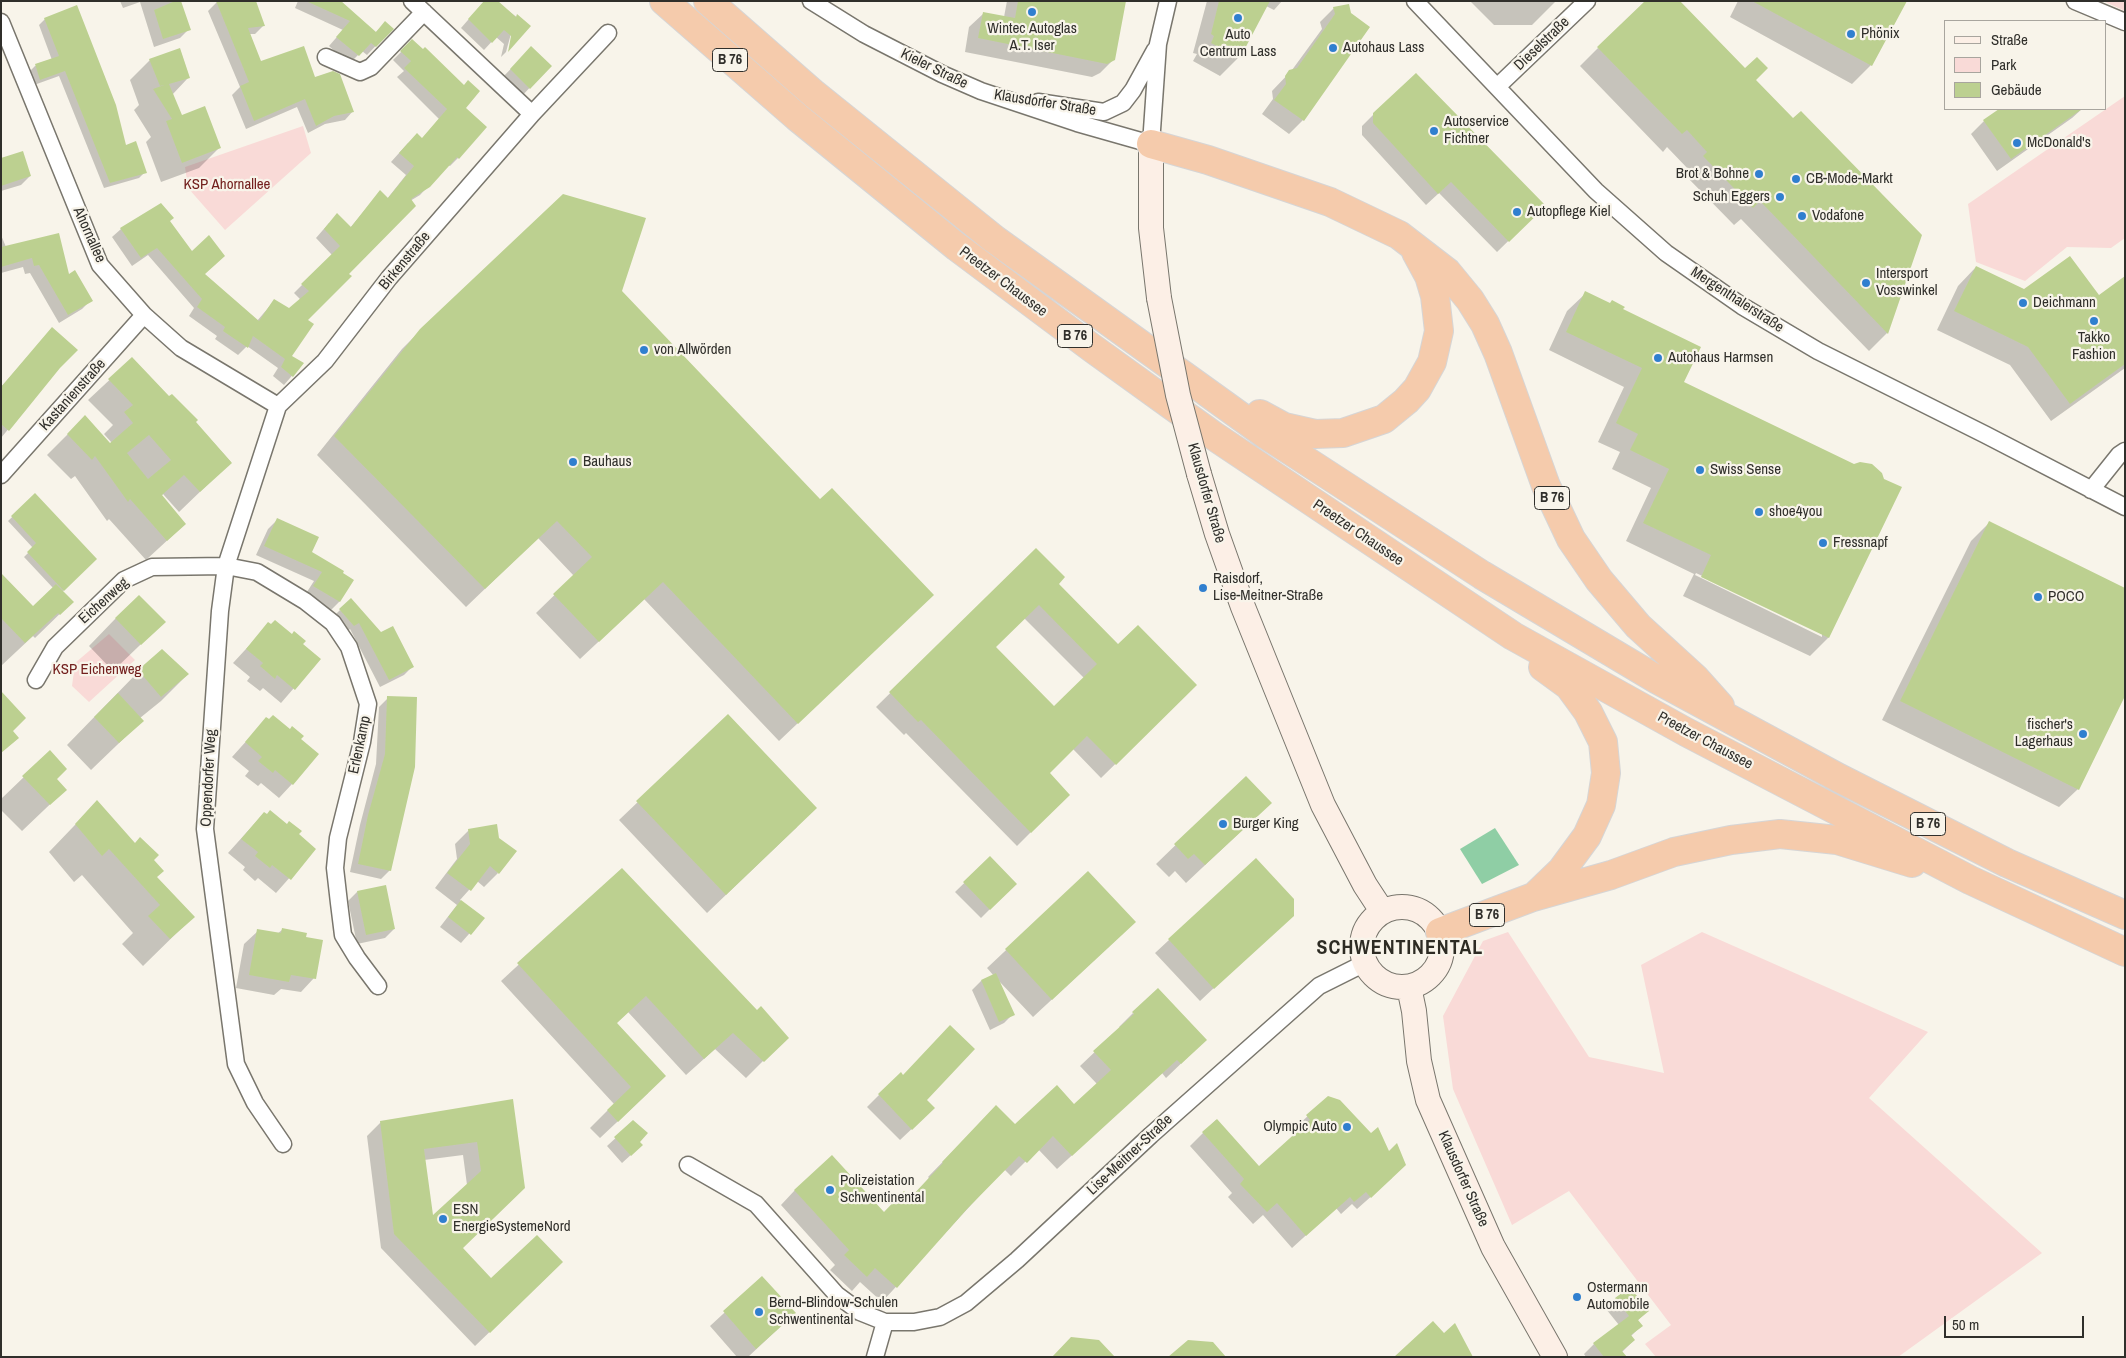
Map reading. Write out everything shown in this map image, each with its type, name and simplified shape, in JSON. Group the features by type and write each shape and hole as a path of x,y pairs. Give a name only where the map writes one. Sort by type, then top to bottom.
{"highway":[{"name":"Preetzer Chaussee","path":"664,1 790,111 941,235 1092,348 1214,436 1513,636 1686,732 1970,880 2125,952"},
{"name":"Preetzer Chaussee","path":"708,1 814,94 994,239 1265,434 1482,575 1658,680 1912,816 2007,863 2125,915"},
{"name":"B 76","path":"1151,144 1208,160 1330,202 1399,235 1447,272 1470,300 1485,324 1498,352 1546,486 1571,539 1599,580 1638,626 1695,678 1737,723"},
{"name":"B 76","path":"1201,389 1251,409 1284,427 1315,434 1343,433 1384,419 1417,389 1432,362 1439,332 1435,296 1429,276 1413,246"},
{"name":"B 76","path":"1513,636 1531,658 1569,686 1588,712 1603,742 1606,773 1601,805 1587,836 1562,870 1533,897"},
{"name":"B 76","path":"1440,932 1533,897 1611,875 1674,852 1731,840 1780,834 1837,840 1970,880"}],"street":[{"name":"Kieler Straße","path":"811,1 864,34 986,94 1151,144"},
{"name":"Klausdorfer Straße","path":"1168,1 1158,44 1151,144 1151,228 1159,298 1178,395 1216,534 1322,806 1365,885 1382,911"},
{"name":"Mergenthalerstraße","path":"1415,1 1603,197 1666,252 1742,306 1818,351 2125,507"},
{"name":"Dieselstraße","path":"1498,86 1587,1"},
{"path":"2075,1 2125,22"},
{"path":"326,57 360,72 371,67 418,7 532,114"},
{"name":"Ahornallee","path":"1,22 100,265 144,315 181,348 278,406"},
{"name":"Birkenstraße","path":"278,406 325,361 389,278 532,114 608,33"},
{"name":"Klausdorfer Straße","path":"986,94 1104,112 1123,103 1133,90 1158,44"},
{"name":"Kastanienstraße","path":"1,475 144,315"},
{"name":"Oppendorfer Weg","path":"278,406 226,566 220,611 205,829 236,1064 255,1103 283,1144"},
{"path":"2090,490 2125,451"},
{"name":"Eichenweg","path":"36,680 55,648 124,580 152,567 226,566"},
{"name":"Erlenkamp","path":"226,566 257,572 305,601 333,623 349,647 360,676 368,704 362,742 338,838 335,868 343,935 378,986"},
{"path":"1405,906 1416,909 1430,918 1440,932 1443,944 1442,956 1437,967 1425,980 1408,987 1395,986 1383,982 1372,974 1365,963 1362,940 1366,928 1382,911 1405,906"},
{"name":"Lise-Meitner-Straße","path":"688,1165 756,1204 837,1295 860,1312 885,1322 914,1322 940,1317 966,1303 1017,1260 1151,1135 1319,986 1365,963"},
{"name":"Klausdorfer Straße","path":"1408,987 1414,1011 1419,1061 1428,1100 1492,1247 1555,1357"},
{"path":"875,1357 885,1322"}],"green space":[{"path":"2103,1 2125,1 2125,11"},
{"path":"2125,96 2125,238 2111,248 2067,247 2025,281 1976,262 1968,204"},
{"name":"KSP Ahornallee","path":"303,126 311,153 225,230 188,188 185,167"},
{"name":"KSP Eichenweg","path":"109,634 135,660 89,702 72,686 75,663"},
{"path":"1508,932 1589,1057 1664,1073 1641,965 1702,932 1928,1032 1869,1098 2042,1253 1898,1357 1656,1357 1645,1344 1671,1325 1569,1191 1512,1225 1453,1089 1443,1016 1483,941"}],"shaded area":[{"path":"1495,828 1519,865 1482,884 1460,849"}],"building":[{"path":"175,1 181,1 191,30 163,39 154,10"},
{"path":"216,1 256,1 265,26 248,28 261,61 304,46 315,77 333,71 340,74 354,112 334,116 316,126 305,99 254,121 240,86 249,82"},
{"path":"306,1 341,1 376,32 385,21 394,29 376,47 371,43 359,56 336,37 350,21"},
{"path":"484,1 498,1 516,17 517,14 531,26 508,52 511,36 504,30 492,43 468,19"},
{"path":"1018,1 1126,1 1115,60 1107,64 978,38 983,12 1015,18"},
{"name":"Auto Centrum Lass","path":"1219,1 1270,1 1240,58 1211,43 1214,36 1211,34"},
{"name":"CB-Mode-Markt","path":"1645,1 1680,1 1745,68 1757,57 1768,68 1756,80 1793,118 1801,111 1922,235 1888,334 1760,201 1753,208 1703,156 1707,152 1687,130 1682,134 1597,47"},
{"name":"Phönix","path":"1752,1 1907,1 1872,66"},
{"name":"Autohaus Lass","path":"1349,4 1351,13 1370,27 1304,121 1274,100 1286,84 1285,76 1289,70 1297,68 1335,14 1333,7"},
{"path":"77,5 116,105 126,145 136,141 147,173 110,183 65,71 40,80 35,64 59,56 44,18"},
{"path":"412,39 423,49 425,47 464,85 468,80 480,91 466,108 487,127 459,159 457,157 430,187 411,199 416,206 349,274 352,276 308,320 314,324 292,356 304,363 293,377 281,367 285,359 253,336 248,348 223,331 225,327 197,307 202,299 157,248 141,258 120,228 161,203 174,218 170,221 192,251 209,235 225,256 205,274 259,321 274,299 289,308 309,291 301,284 340,246 324,229 337,213 351,227 380,190 388,198 414,166 399,153 417,133 422,138 447,109 404,68 411,61 400,51"},
{"path":"531,46 552,66 530,89 510,69"},
{"path":"180,48 190,78 169,84 182,115 205,106 221,148 182,163 166,121 172,119 153,89 164,85 160,86 149,59"},
{"path":"1416,73 1546,206 1509,242 1451,182 1438,194 1373,123 1373,113"},
{"name":"McDonald's","path":"1998,110 2081,110 2011,159 1983,120"},
{"path":"23,151 31,176 1,186 1,158"},
{"name":"Bauhaus","path":"563,194 646,218 622,291 820,499 832,488 934,595 798,724 663,582 599,642 553,594 592,557 557,521 485,589 334,436 420,329"},
{"path":"59,233 69,274 75,270 93,301 68,315 39,265 34,266 32,258 1,267 1,247"},
{"path":"2070,256 2099,295 2125,276 2125,364 2070,404 2028,347 1954,311 1976,266 2024,289"},
{"path":"1585,291 1610,303 1612,300 1625,307 1623,309 1701,347 1684,382 1854,464 1860,462 1872,464 1882,473 1884,479 1902,487 1829,638 1701,577 1711,555 1643,523 1669,469 1630,450 1638,434 1616,423 1642,368 1566,332"},
{"path":"52,327 78,350 60,368 9,431 1,424 1,387"},
{"path":"132,357 169,396 172,394 198,420 196,422 232,463 200,492 184,475 162,495 186,524 167,541 130,499 128,502 95,456 92,460 67,434 85,415 110,443 133,423 124,412 133,405 108,379","holes":["149,435 171,460 148,479 127,453"]},
{"path":"35,493 97,559 64,591 27,552 36,543 11,516"},
{"path":"277,518 319,537 312,552 344,571 343,573 354,580 340,602 313,586 322,572 264,546"},
{"path":"1989,521 2125,588 2125,696 2079,790 1900,701"},
{"path":"1036,548 1065,577 1059,584 1118,644 1138,625 1197,685 1116,765 1087,736 1050,773 1070,795 1031,833 921,720 918,722 889,692","holes":["1039,605 1097,664 1054,706 996,647"]},
{"path":"1,573 33,606 56,584 74,602 60,615 58,613 25,643 1,618"},
{"path":"139,595 166,622 141,645 115,618"},
{"path":"351,598 381,632 393,626 414,667 389,680 359,623 354,626 339,609"},
{"path":"275,620 292,634 294,631 306,641 303,644 321,659 295,690 277,675 275,679 260,666 263,663 246,649 268,622 271,624"},
{"path":"162,649 189,674 161,697 138,670"},
{"path":"1,691 26,718 13,731 19,738 1,753"},
{"path":"118,693 144,721 119,743 94,717"},
{"path":"387,696 417,697 415,767 391,871 358,864 368,815 385,754"},
{"path":"728,714 817,808 726,895 636,801"},
{"path":"273,715 290,729 292,726 304,736 301,739 319,754 293,785 275,770 273,773 258,761 262,757 245,742 266,717 269,719"},
{"path":"50,750 67,769 57,779 67,790 50,805 22,776"},
{"name":"Burger King","path":"1246,776 1272,803 1205,865 1194,854 1188,859 1174,844"},
{"path":"97,800 135,843 140,837 159,855 154,860 164,871 157,877 195,917 170,939 148,916 160,905 109,849 102,856 75,824"},
{"path":"270,810 287,824 289,821 302,831 299,834 316,849 291,880 272,865 270,868 255,856 258,852 241,839 264,812 267,814"},
{"path":"497,824 499,838 517,851 499,874 490,866 471,891 447,873 470,844 468,829"},
{"path":"990,856 1017,884 990,910 963,882"},
{"path":"1256,858 1294,899 1294,916 1214,989 1168,939"},
{"path":"622,868 757,1010 761,1006 789,1038 764,1062 733,1033 704,1059 646,996 617,1023 666,1076 618,1122 607,1110 631,1087 517,963"},
{"path":"1088,871 1136,922 1052,1000 1005,949"},
{"path":"386,885 395,929 366,935 357,891"},
{"path":"461,900 485,918 471,935 448,917"},
{"path":"282,928 307,933 306,937 323,940 316,979 291,975 289,982 249,975 257,929 281,933"},
{"path":"996,973 1015,1015 999,1022 981,980"},
{"path":"1158,988 1207,1040 1181,1064 1177,1060 1072,1156 1053,1136 1027,1163 1019,1156 967,1209 897,1288 875,1268 867,1277 844,1255 849,1250 794,1190 832,1155 884,1212 904,1191 910,1198 996,1105 1015,1124 1057,1085 1074,1104 1111,1070 1093,1051 1134,1014 1132,1012"},
{"path":"950,1025 975,1049 927,1100 935,1108 912,1130 878,1094 901,1072 903,1075"},
{"path":"1328,1096 1340,1100 1371,1133 1378,1127 1389,1151 1397,1143 1406,1165 1371,1198 1366,1192 1354,1202 1350,1197 1306,1236 1277,1203 1267,1212 1240,1184 1244,1179 1202,1132 1217,1119 1259,1166 1310,1120 1306,1115"},
{"name":"ESN EnergieSystemeNord","path":"513,1099 525,1188 463,1248 491,1278 537,1235 563,1262 490,1333 394,1234 380,1121","holes":["477,1142 481,1171 433,1215 424,1149"]},
{"path":"633,1120 648,1133 640,1142 643,1145 631,1156 614,1137"},
{"name":"Bernd-Blindow-Schulen Schwentinental","path":"762,1276 796,1313 756,1349 723,1311"},
{"path":"1630,1287 1649,1311 1638,1320 1643,1326 1631,1335 1635,1340 1622,1351 1627,1357 1604,1357 1593,1343 1629,1316 1615,1298"},
{"path":"1433,1321 1444,1333 1455,1323 1473,1357 1394,1357"},
{"path":"1071,1337 1099,1340 1115,1357 1052,1357"},
{"path":"1188,1340 1213,1342 1226,1357 1168,1357"}],"place":[{"name":"Wintec Autoglas A.T. Iser","path":"1032,12"},
{"name":"Auto Centrum Lass","path":"1238,18"},
{"name":"Phönix","path":"1851,34"},
{"name":"Autohaus Lass","path":"1333,48"},
{"name":"Autoservice Fichtner","path":"1434,131"},
{"name":"McDonald's","path":"2017,143"},
{"name":"Brot & Bohne","path":"1759,174"},
{"name":"CB-Mode-Markt","path":"1796,179"},
{"name":"Schuh Eggers","path":"1780,197"},
{"name":"Autopflege Kiel","path":"1517,212"},
{"name":"Vodafone","path":"1802,216"},
{"name":"Intersport Vosswinkel","path":"1866,283"},
{"name":"Deichmann","path":"2023,303"},
{"name":"Takko Fashion","path":"2094,321"},
{"name":"von Allwörden","path":"644,350"},
{"name":"Autohaus Harmsen","path":"1658,358"},
{"name":"Bauhaus","path":"573,462"},
{"name":"Swiss Sense","path":"1700,470"},
{"name":"shoe4you","path":"1759,512"},
{"name":"Fressnapf","path":"1823,543"},
{"name":"Raisdorf, Lise-Meitner-Straße","path":"1203,588"},
{"name":"POCO","path":"2038,597"},
{"name":"fischer's Lagerhaus","path":"2083,734"},
{"name":"Burger King","path":"1223,824"},
{"name":"Olympic Auto","path":"1347,1127"},
{"name":"Polizeistation Schwentinental","path":"830,1190"},
{"name":"ESN EnergieSystemeNord","path":"443,1219"},
{"name":"Ostermann Automobile","path":"1577,1297"},
{"name":"Bernd-Blindow-Schulen Schwentinental","path":"759,1312"}],"district":[{"name":"SCHWENTINENTAL","path":"1400,949"}]}
